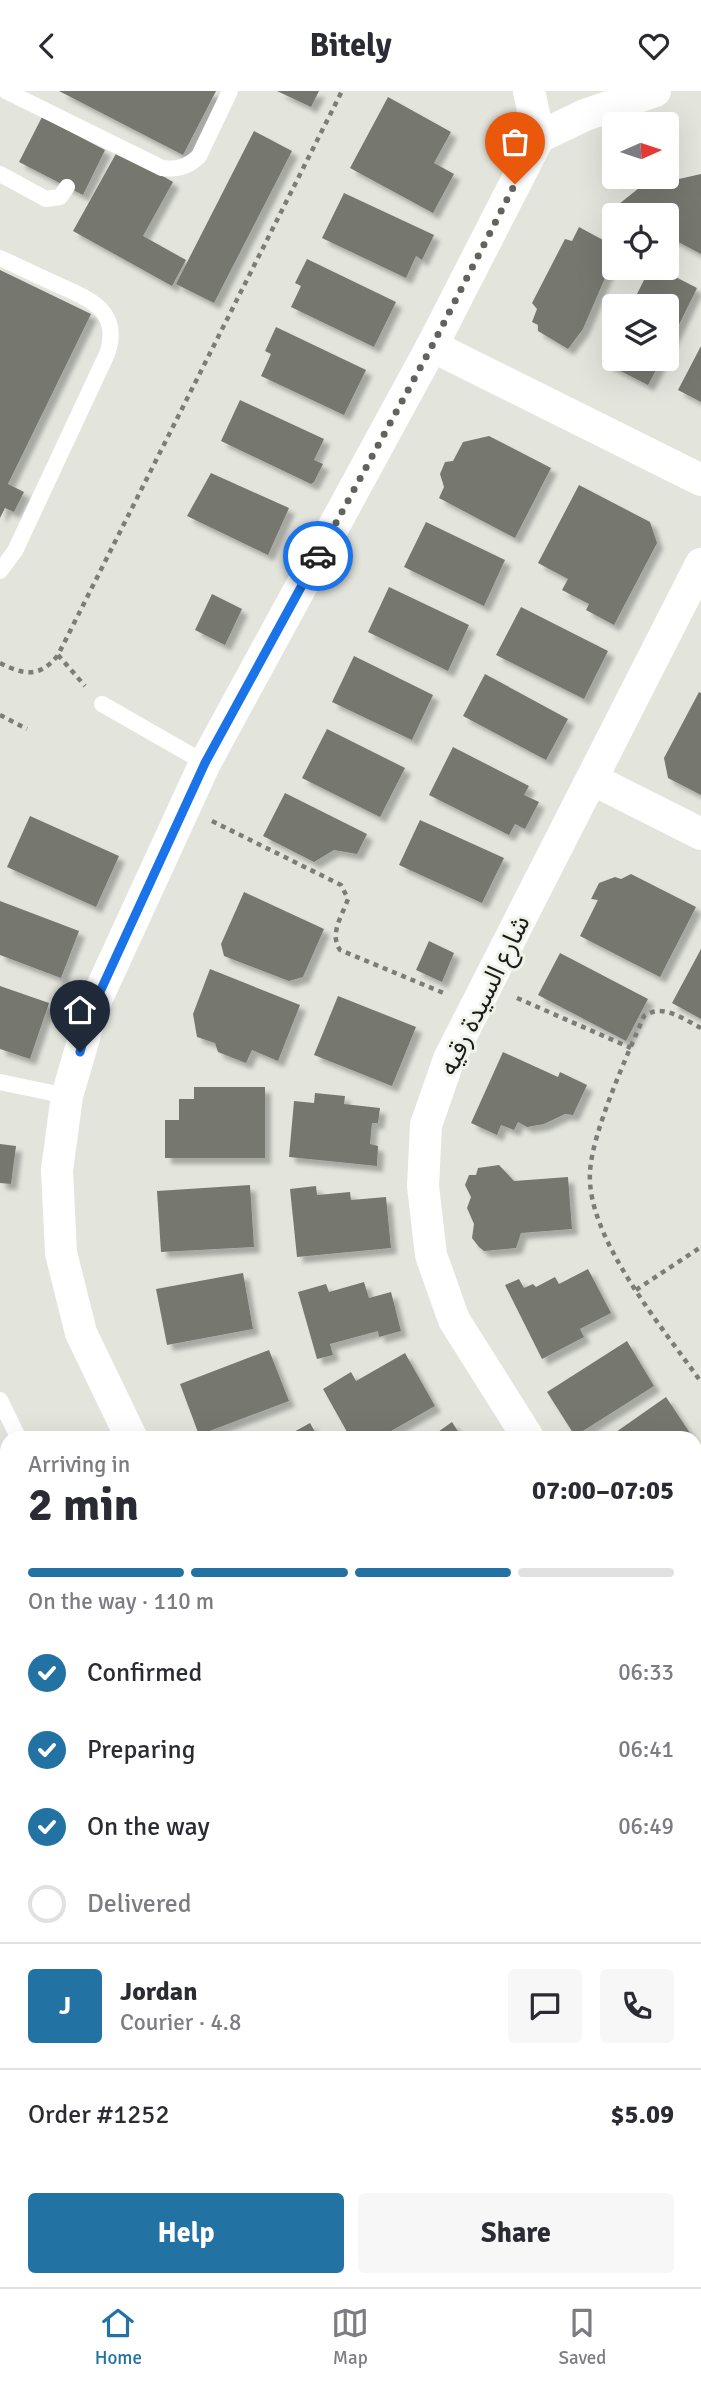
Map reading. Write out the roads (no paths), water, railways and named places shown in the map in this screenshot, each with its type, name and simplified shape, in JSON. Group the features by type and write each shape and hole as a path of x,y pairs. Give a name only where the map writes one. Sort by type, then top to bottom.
{"street":[{"path":"529,91 539,137"},
{"path":"128,1431 81,1333 61,1253 57,1170 67,1096 93,1007 205,763 432,346 539,137 585,115 655,91"},
{"path":"432,346 701,480"},
{"name":"شارع السيدة رقيه","path":"524,1431 454,1320 431,1255 423,1186 426,1125 449,1059 701,564"},
{"path":"592,779 701,834"}],"lane":[{"path":"6,91 92,137 162,168 182,168 199,156 230,91"},
{"path":"0,174 47,199 56,199 67,187"},
{"path":"0,258 92,300 108,319 111,330 107,354 15,551 0,572"},
{"path":"102,704 205,763"},
{"path":"0,1082 67,1096"},
{"path":"0,1400 15,1431"}]}
